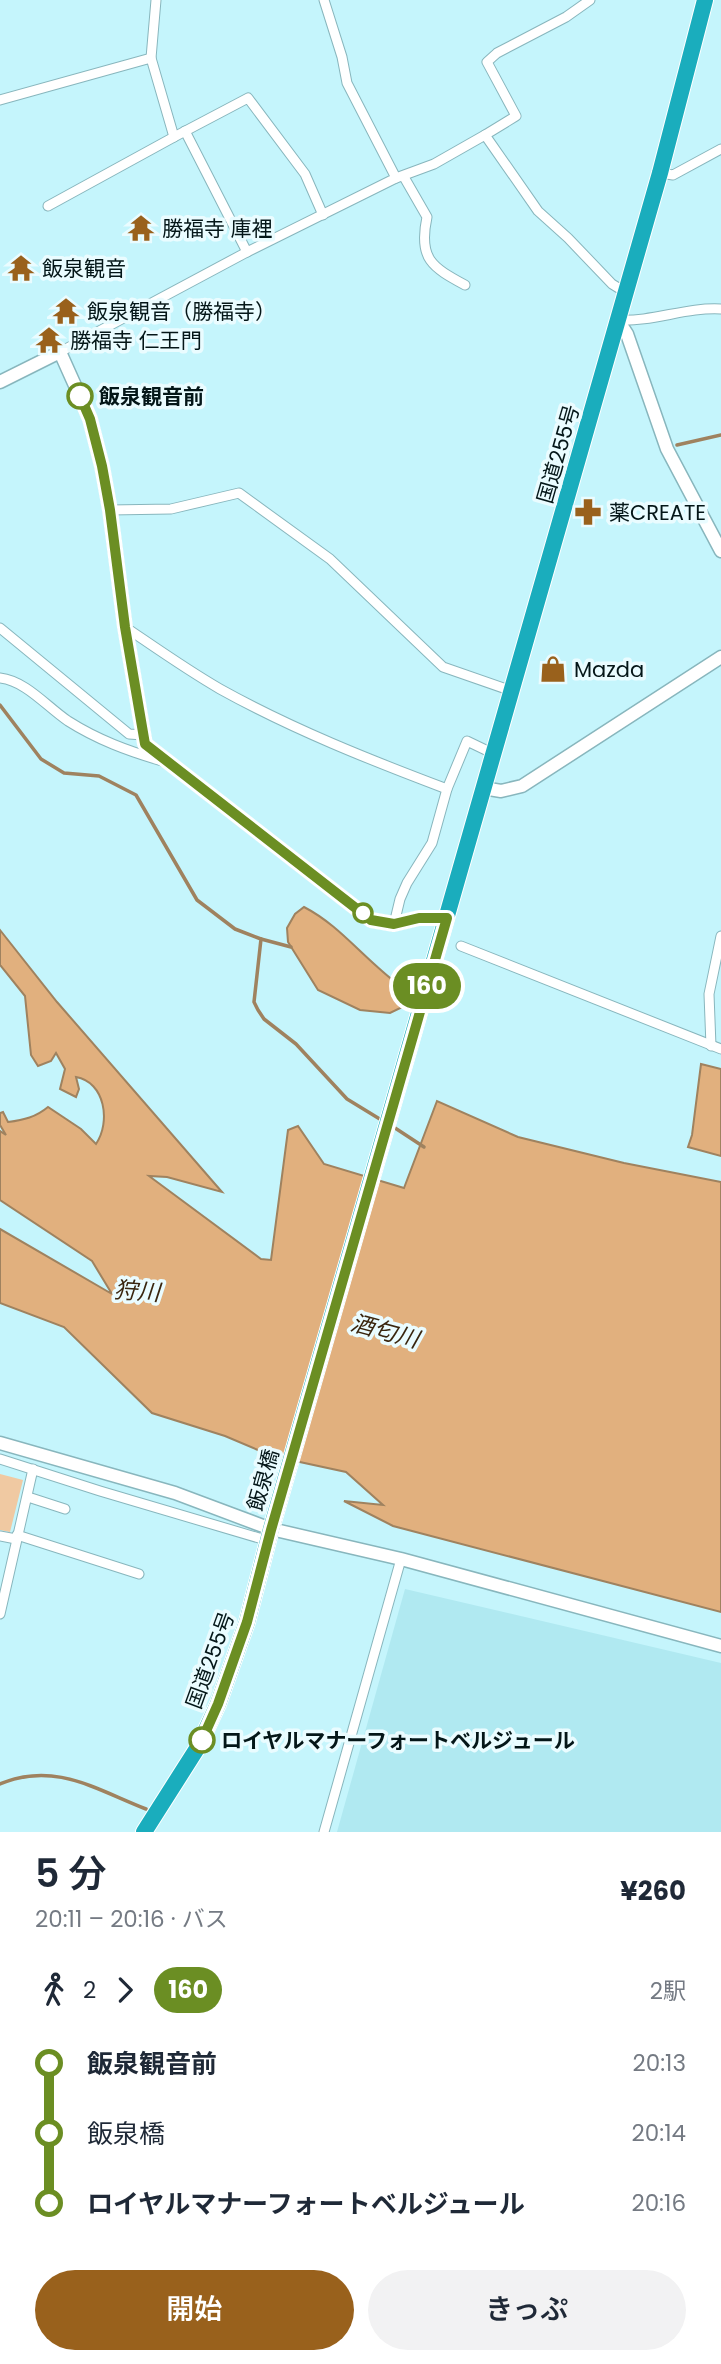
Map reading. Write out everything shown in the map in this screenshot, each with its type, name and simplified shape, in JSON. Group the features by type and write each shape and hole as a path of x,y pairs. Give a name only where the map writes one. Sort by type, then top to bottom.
{"highway":[{"name":"国道255号","path":"447,918 660,173 705,0"},
{"name":"飯泉橋","path":"270,1535 447,918"},
{"name":"国道255号","path":"144,1832 198,1747 218,1704 247,1622 270,1535"}],"street":[{"path":"156,0 151,58 174,136"},
{"path":"324,0 342,57 347,83 400,178 427,217 424,231 425,249 435,269 465,285"},
{"path":"0,382 247,252 434,164 516,116 487,62 497,53 566,17 590,0"},
{"path":"0,100 151,58"},
{"path":"48,206 248,98 304,174 323,215"},
{"path":"185,131 247,252"},
{"path":"485,135 538,211 612,284 625,292"},
{"path":"660,173 673,175 721,149"},
{"path":"618,320 631,321 705,308 721,309"},
{"path":"618,320 627,334 667,449 721,551"},
{"path":"60,352 90,419 102,466 145,744 371,920 394,924 419,918 447,918"},
{"path":"110,510 171,509 239,493 330,559 443,667 512,691"},
{"path":"125,627 248,704 344,748 447,789"},
{"path":"0,628 129,734 143,735"},
{"path":"484,788 501,791 523,786 721,657"},
{"path":"0,678 13,680 69,721 121,750 167,762"},
{"path":"394,924 407,883 432,843 447,789 467,741 494,754"},
{"path":"710,1046 709,994 721,936"},
{"path":"461,946 721,1049"},
{"path":"0,1443 175,1493 270,1535"},
{"path":"0,1459 100,1491 270,1535 401,1559 721,1646"},
{"path":"0,1613 33,1469"},
{"path":"27,1497 65,1509"},
{"path":"0,1536 17,1537 139,1574"},
{"path":"324,1832 401,1559"}],"shaded area":[{"path":"0,1474 23,1480 10,1532 0,1530"},
{"path":"405,1589 721,1663 721,1832 337,1832"}],"water":[{"path":"304,907 335,928 417,1000 390,1013 360,1010 318,990 288,942 287,928 295,914"},
{"path":"0,930 57,1002 222,1192 167,1177 149,1176 261,1259 271,1260 288,1130 298,1126 324,1164 404,1188 437,1101 518,1137 624,1163 721,1182 721,1612 393,1526 344,1501 383,1505 346,1472 272,1456 225,1436 152,1413 64,1327 0,1303 0,1229 112,1294 92,1261 0,1200 0,1131 6,1135 0,1125 0,1113 3,1112 8,1122 30,1118 48,1107 81,1129 96,1144 101,1135 104,1114 99,1095 86,1080 76,1077 79,1089 76,1097 60,1089 65,1069 56,1053 51,1061 38,1066 31,1055 25,996 0,965"},
{"path":"701,1064 721,1069 721,1156 688,1147"}],"waterway":[{"path":"677,445 721,435"},
{"path":"0,705 41,759 64,773 99,776 136,795 197,900 235,929 261,939 254,1002 264,1019 296,1044 347,1099 383,1121"},
{"path":"261,939 291,947"},
{"path":"392,1126 424,1147"},
{"path":"0,1784 38,1775 74,1780 146,1809"}],"bus line":[{"name":"160","path":"80,396 90,419 102,466 145,744 371,920 394,924 419,918 447,918 247,1622 218,1704 202,1740"}],"place":[{"name":"勝福寺 庫裡","path":"141,228"},
{"name":"飯泉観音","path":"21,268"},
{"name":"飯泉観音（勝福寺）","path":"66,311"},
{"name":"勝福寺 仁王門","path":"49,340"},
{"name":"飯泉観音前","path":"80,396"},
{"name":"薬CREATE","path":"588,512"},
{"name":"Mazda","path":"553,669"},
{"name":"ロイヤルマナーフォートベルジュール","path":"202,1740"}],"water label":[{"name":"狩川","path":"137,1291"},
{"name":"酒匂川","path":"385,1331"}]}
